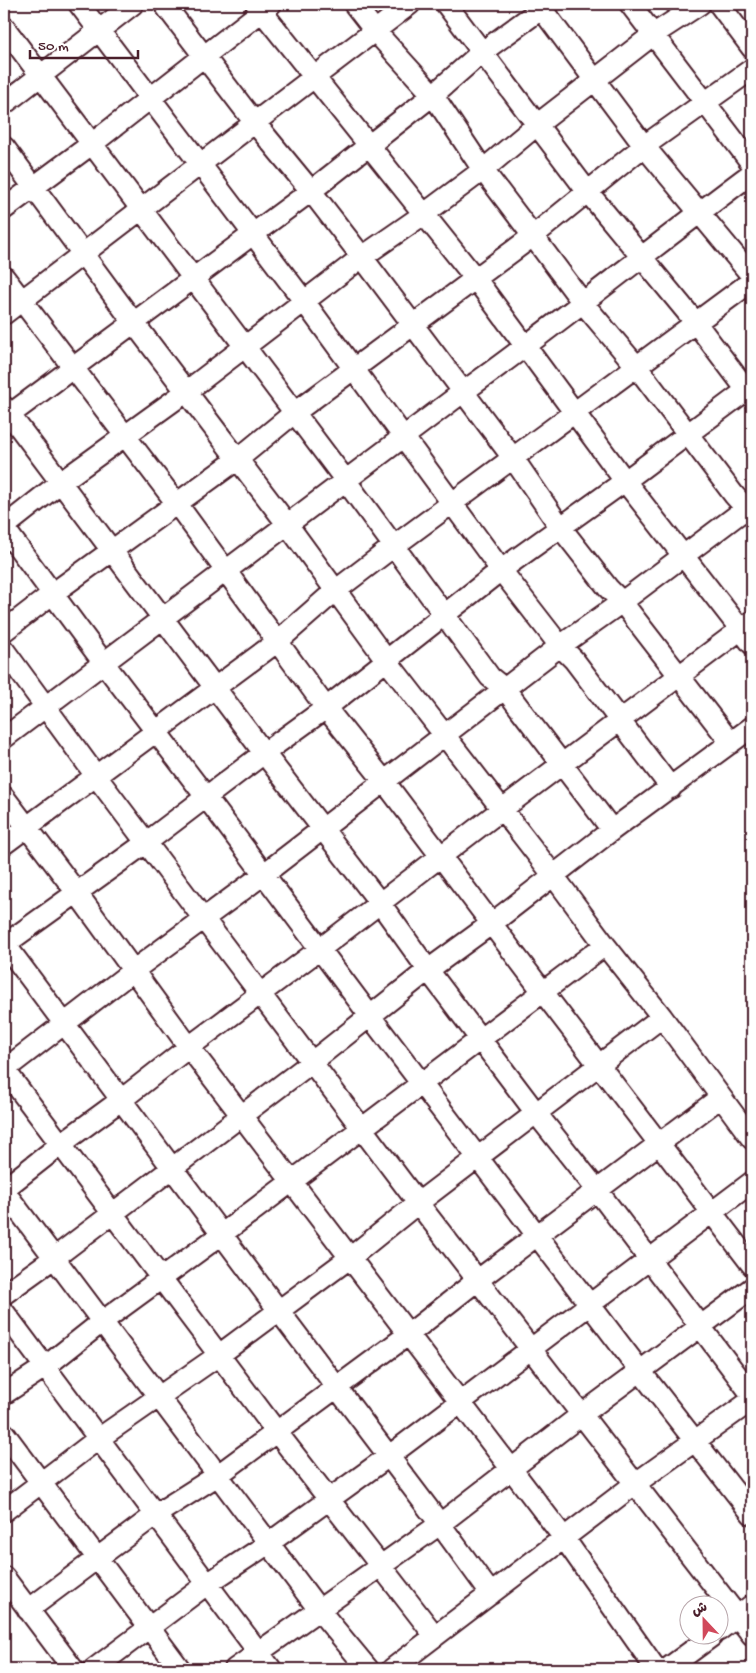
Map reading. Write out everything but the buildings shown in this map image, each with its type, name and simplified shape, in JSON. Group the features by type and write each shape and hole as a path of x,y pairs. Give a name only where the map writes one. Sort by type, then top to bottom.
{"street":[{"path":"79,4 252,235 304,301 451,504 560,646 574,660 671,788"},
{"path":"4,104 133,4"},
{"path":"164,4 362,258 513,458 561,528 608,588 622,602 730,743"},
{"path":"354,4 374,31 433,95 483,170 584,303 637,367 734,495 750,509 560,646 205,919 134,970 4,1070 276,1431 435,1636"},
{"path":"4,314 410,4"},
{"path":"446,4 587,191 643,257 750,391 501,570 326,708 147,842 4,944 491,1594"},
{"path":"630,4 752,164"},
{"path":"700,4 654,34 538,124 483,170 304,301 187,391 61,482 4,528 420,1083 752,1514"},
{"path":"719,4 752,48"},
{"path":"752,276 644,146 543,5 482,52 370,146 311,191 134,323 5,414 61,482 264,753 380,903 536,1113 597,1190 752,1395"},
{"path":"4,209 205,56 263,6 313,77 475,278 625,481 684,556 749,632 680,676 620,720 121,1100 60,1144 4,1190 319,1610 368,1669"},
{"path":"4,26 490,676 505,689 612,830"},
{"path":"4,631 238,459 353,368 533,236 644,146 752,69"},
{"path":"4,147 387,660 662,1017 752,1139"},
{"path":"4,738 463,392 526,347 752,173"},
{"path":"4,277 177,504 326,708 384,781 752,1265"},
{"path":"4,844 278,641 335,591 394,546 752,281"},
{"path":"4,650 96,776 262,993 418,1203 636,1483 745,1611 752,1635"},
{"path":"4,1294 113,1214 612,830 752,727"},
{"path":"4,797 134,970 189,1047 512,1468 564,1538 656,1669"},
{"path":"4,1394 46,1367 103,1322 605,945"},
{"path":"4,1511 98,1439 220,1356 662,1017"},
{"path":"28,1610 155,1515 218,1475 409,1334 478,1279 721,1097"},
{"path":"94,1669 207,1584 330,1500 752,1182"},
{"path":"235,1669 440,1524 752,1288"},
{"path":"4,1312 271,1669"},
{"path":"392,1669 636,1483 752,1400"},
{"path":"4,1434 180,1669"},
{"path":"4,1577 73,1669"},
{"path":"728,1624 745,1611"},
{"path":"667,1669 698,1646"}]}
